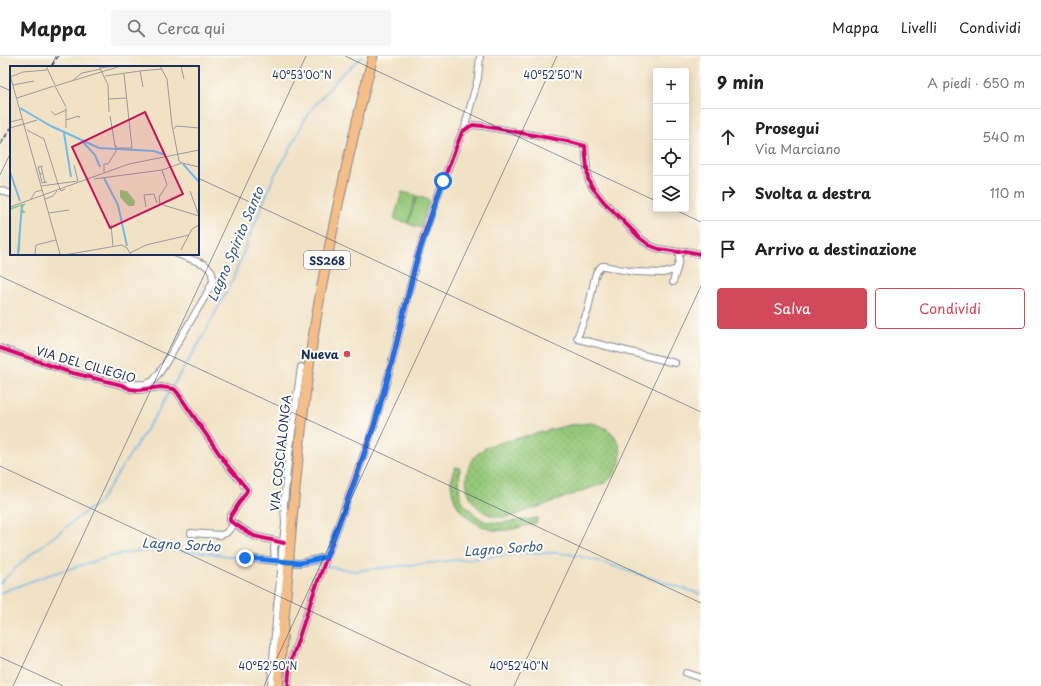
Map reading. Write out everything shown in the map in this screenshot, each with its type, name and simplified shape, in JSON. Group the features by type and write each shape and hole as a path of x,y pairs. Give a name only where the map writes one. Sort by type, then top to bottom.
{"highway":[{"name":"SS268","path":"278,686 284,572 312,343 337,209 349,154 374,56"}],"street":[{"path":"288,686 292,658 326,557 374,426 425,232 459,140 465,129 478,78 480,56"},
{"path":"465,129 473,125 483,126 584,146 588,179 592,187 604,202 635,234 649,245 659,249 701,253"},
{"path":"0,190 10,194"},
{"path":"672,282 679,261 679,252"},
{"path":"122,386 146,384 153,381 162,369 213,281 212,273 207,266 180,255"},
{"path":"675,363 630,353 577,338 588,310 595,276 597,271 602,266 618,270 641,272 664,272 677,269"},
{"name":"VIA DEL CILIEGIO","path":"0,348 69,372 130,389 139,390 161,387 174,389 227,465 247,489 230,517 230,521 234,524"},
{"name":"VIA COSCIALONGA","path":"286,553 284,543 284,504 287,469 301,367"},
{"path":"190,533 222,535 226,533 234,524 254,536 284,543"},
{"path":"275,561 274,548 276,541"},
{"path":"245,558 300,563 326,557"},
{"path":"271,686 277,607 284,572"},
{"path":"686,673 701,678"}],"green space":[{"path":"402,192 416,195 408,223 394,219"},
{"path":"417,196 429,200 421,228 408,224"},
{"path":"590,423 601,426 610,431 620,447 621,457 619,466 605,483 516,515 499,517 485,512 474,503 468,491 466,477 470,464 479,452 495,444 569,425"},
{"path":"455,467 460,468 460,496 464,504 478,517 484,521 498,523 538,518 536,523 514,529 492,530 471,520 460,510 454,497 451,482"}],"waterway":[{"name":"Lagno Spirito Santo","path":"172,387 201,340 232,281 274,176 288,153 304,121 315,105 340,76 363,56"},
{"name":"Lagno Spirito Santo","path":"0,583 30,555 100,501 159,410 170,390"},
{"name":"Lagno Sorbo","path":"0,593 45,576 108,557 137,551 172,550 210,553 244,560"},
{"name":"Lagno Sorbo","path":"326,566 354,571 515,554 554,553 575,555 591,559 701,594"},
{"name":"Lagno Sorbo","path":"255,562 279,565"},
{"name":"Lagno Sorbo","path":"305,565 319,564"}],"railway":[{"path":"52,66 58,56"},
{"path":"0,145 10,130"}],"cycle path":[{"path":"288,686 292,658 374,426 425,232 462,132 473,125 483,126 566,141 585,146 588,179 592,187 604,202 640,238 649,245 659,249 701,253"},
{"path":"0,348 69,372 122,385 130,389 139,390 161,387 174,389 227,465 247,489 230,517 230,521 254,536 284,543"}],"place":[{"name":"Nueva","path":"347,354"}],"route":[{"path":"245,558 300,563 326,557 374,426 391,366 416,262 443,181"}]}
